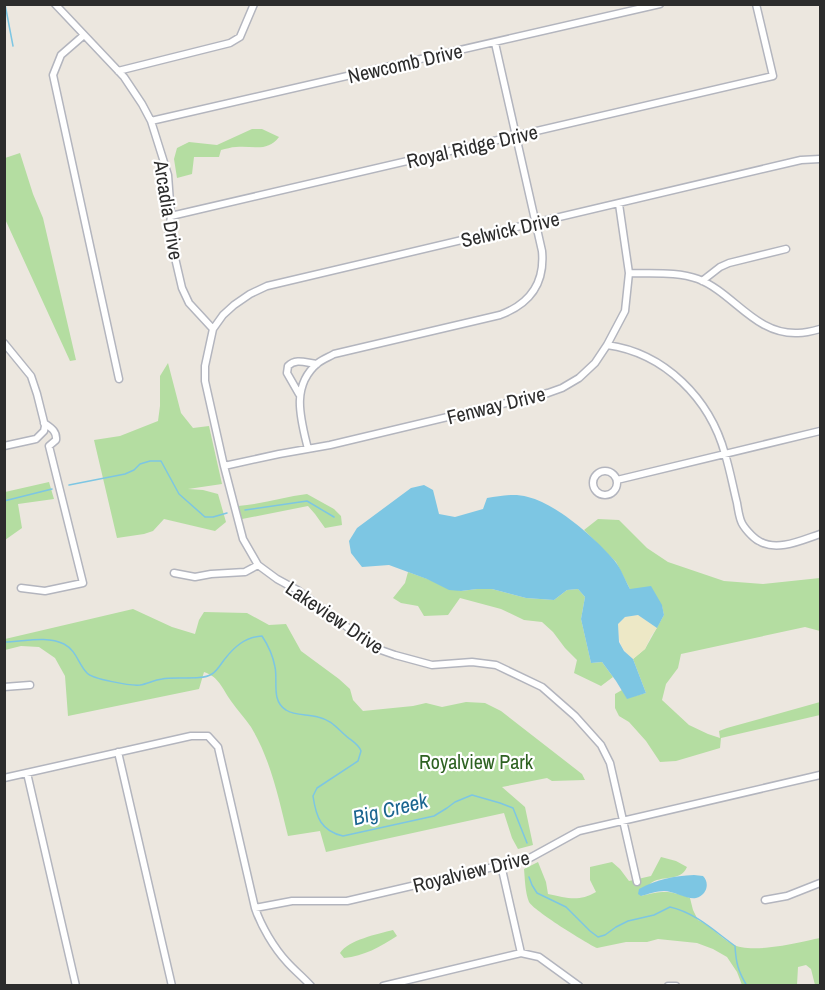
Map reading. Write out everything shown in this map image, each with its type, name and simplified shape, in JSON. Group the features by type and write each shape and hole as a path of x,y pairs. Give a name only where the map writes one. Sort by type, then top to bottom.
{"street":[{"name":"Arcadia Drive","path":"55,4 132,88 151,121 168,176 171,216 169,232 182,288 189,303 213,329"},
{"path":"118,71 230,43 240,37 254,4"},
{"name":"Newcomb Drive","path":"151,121 660,4"},
{"name":"Royal Ridge Drive","path":"171,216 773,76 756,4"},
{"path":"84,35 61,55 53,75 119,379"},
{"path":"308,449 300,413 299,394 316,364 334,354 500,315 516,308 531,294 539,281 542,271 542,251 495,43"},
{"name":"Selwick Drive","path":"213,329 234,305 267,286 801,160 820,159"},
{"name":"Fenway Drive","path":"224,466 308,449 555,391 579,378 595,363 625,311 629,273 618,204"},
{"path":"702,281 729,263 786,249"},
{"path":"629,273 681,275 702,281 769,328 788,333 820,329"},
{"path":"213,329 205,366 205,381 224,466"},
{"path":"4,344 31,376 44,423 44,431 36,439 4,446"},
{"path":"607,345 650,359 675,376 698,399 716,427 726,455 741,522 758,541 771,546 787,544 820,534"},
{"path":"299,394 287,373 288,366 297,361 316,364"},
{"path":"36,439 43,445 49,446 56,441 55,431 44,423"},
{"path":"617,480 820,431"},
{"path":"21,588 45,591 82,582 49,446"},
{"name":"Lakeview Drive","path":"224,466 243,539 258,565 277,579 299,591 375,648 432,665 472,662 496,665 542,687 575,716 601,745 610,763 637,882"},
{"path":"602,470 613,473 617,480 615,490 605,495 597,493 593,486 593,477 602,470"},
{"path":"174,573 195,577 245,572 258,565"},
{"path":"4,687 30,685"},
{"path":"4,778 191,736 208,736 218,747 260,924 286,962 310,986"},
{"path":"118,752 172,986"},
{"path":"27,773 76,986"},
{"name":"Royalview Drive","path":"255,908 292,901 347,901 501,866 529,859 579,831 820,775"},
{"path":"501,866 521,952"},
{"path":"765,900 787,896 820,883"},
{"path":"383,986 521,952 538,957 579,986"},
{"path":"668,986 676,986"}],"green space":[{"path":"252,129 262,129 279,137 264,147 232,147 221,150 219,157 194,157 192,174 177,178 174,159 177,148 189,142 217,145"},
{"path":"20,153 43,218 76,360 70,361 5,219 5,158"},
{"path":"168,363 181,413 193,428 209,426 222,484 188,489 218,494 226,522 215,531 164,519 153,531 117,538 94,440 120,436 158,421 160,376"},
{"path":"49,482 54,499 18,504 22,528 5,540 5,492"},
{"path":"307,494 334,509 341,516 342,525 325,528 308,506 242,519 238,506 256,504"},
{"path":"598,519 619,520 647,548 668,562 724,581 763,584 820,578 820,631 805,627 681,654 678,668 666,684 662,700 689,725 720,738 719,731 727,728 820,702 820,715 721,738 720,748 676,761 660,762 646,741 629,722 619,716 615,708 615,694 622,690 627,698 646,693 633,659 645,649 664,615 662,606 630,589 616,562 584,530"},
{"path":"408,572 461,591 492,589 526,598 554,600 567,590 578,589 585,597 581,619 591,663 602,662 613,677 601,686 574,673 577,660 542,622 524,620 501,609 460,598 448,615 424,616 418,606 401,603 393,598 405,583"},
{"name":"Royalview Park","path":"133,609 172,627 195,634 204,612 247,613 269,625 286,624 301,651 350,689 353,700 363,711 426,703 442,707 466,702 485,703 501,711 582,774 585,780 552,781 547,778 502,787 525,807 533,845 518,849 504,813 326,852 320,831 288,836 274,780 258,740 220,684 209,674 204,672 199,689 68,716 65,676 55,658 39,647 21,646 5,650 5,639"},
{"path":"661,857 687,867 680,875 654,881 641,896 666,892 690,898 698,920 732,944 740,947 776,947 820,938 820,985 815,985 811,969 806,965 798,967 797,985 742,985 727,957 697,943 658,939 597,948 540,912 529,902 524,869 538,862 548,894 578,898 596,892 590,880 590,867 612,862 629,881 651,876"},
{"path":"393,930 397,936 372,950 344,958 340,953 356,941"}],"sand":[{"path":"638,615 657,628 645,649 633,659 621,644 618,624 625,617"}],"water":[{"path":"424,485 433,490 439,514 455,517 483,509 487,498 518,495 539,501 563,514 597,542 621,570 630,589 651,586 662,605 664,615 657,628 638,615 625,617 618,624 619,642 624,651 633,659 646,693 627,699 602,662 591,663 581,619 585,597 578,589 567,590 554,600 526,598 492,589 449,590 389,565 362,567 351,553 349,541 357,528 411,488"},
{"path":"694,875 703,876 707,885 705,892 696,898 664,891 641,896 638,894 639,889 659,880"}],"waterway":[{"path":"5,4 13,46"},
{"path":"69,485 125,474 140,464 161,461 179,494 205,517 227,513"},
{"path":"4,501 52,489"},
{"path":"245,510 307,501 334,517"},
{"name":"Big Creek","path":"4,642 42,639 57,641 72,650 90,675 112,682 140,685 168,678 195,678 212,674 236,647 250,638 262,636 274,663 276,690 281,706 293,713 326,720 360,748 358,761 317,788 313,796 318,817 329,831 343,836 434,816 455,802 472,795 513,808 527,843"},
{"name":"Big Creek","path":"529,877 537,893 566,907 598,937 628,921 654,915 670,907 688,914 735,946 738,967 747,986"}]}
